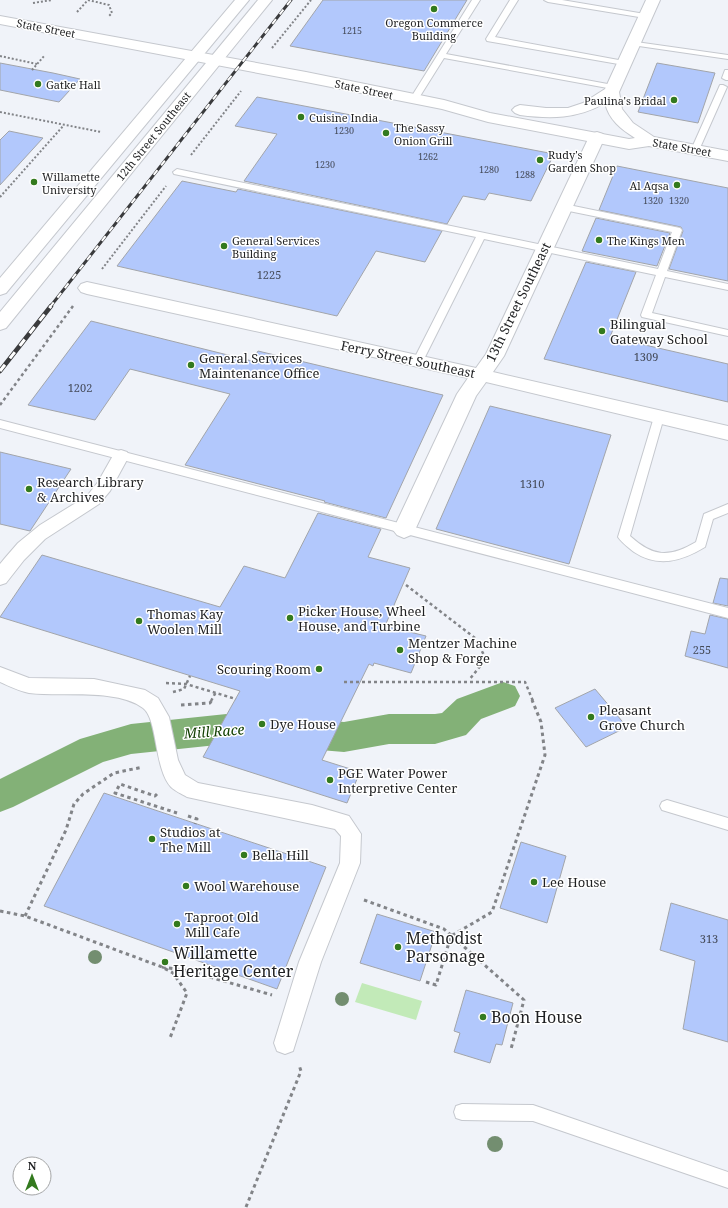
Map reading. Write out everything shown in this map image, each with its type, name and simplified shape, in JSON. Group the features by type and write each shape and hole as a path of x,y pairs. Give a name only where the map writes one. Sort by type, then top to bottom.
{"main road":[{"name":"12th Street Southeast","path":"0,290 242,0"},
{"name":"12th Street Southeast","path":"0,324 265,0"},
{"path":"648,141 618,118 611,104 612,90 653,0"},
{"name":"State Street","path":"0,20 414,99 444,105 488,117 629,144 648,141 728,156"},
{"path":"444,105 494,106 539,113 564,113 588,108 612,90"},
{"name":"13th Street Southeast","path":"404,530 467,394 495,356 597,138"},
{"name":"Ferry Street Southeast","path":"87,288 481,375 728,433"}],"street":[{"path":"0,578 4,571 37,536 55,523 79,511 98,495 121,456"},
{"path":"0,674 27,685 48,687 94,687 138,695 151,703 159,717 167,754 178,781 194,791 305,812 342,822 351,834 350,863 310,962 287,1037"}],"lane":[{"path":"414,99 476,0"},
{"path":"514,0 490,39 624,63"},
{"path":"548,0 645,16"},
{"path":"632,44 728,57"},
{"path":"441,55 612,90"},
{"path":"695,150 723,87"},
{"path":"177,172 728,287"},
{"path":"564,207 677,230 646,315 728,333"},
{"path":"418,361 481,236"},
{"path":"659,417 624,536 647,554 672,559 688,554 701,544 708,517 728,508"},
{"path":"0,424 728,613"},
{"path":"667,806 728,824"},
{"path":"462,1112 533,1113 728,1180"}],"path":[{"path":"34,3 52,0"},
{"path":"78,12 88,0 109,5 112,13 108,17"},
{"path":"272,48 311,0"},
{"path":"32,70 45,55"},
{"path":"0,56 38,64"},
{"path":"0,405 87,288 241,91"},
{"path":"0,112 102,133"},
{"path":"0,197 64,125"},
{"path":"406,585 475,638 486,659 469,680"},
{"path":"167,694 184,689 190,676"},
{"path":"344,682 469,680 525,682 541,722 545,755 492,912 451,936 436,984 426,982"},
{"path":"160,682 186,684 236,699"},
{"path":"178,705 210,702 216,692"},
{"path":"25,916 66,830 72,816 74,804 83,794 114,774 167,754"},
{"path":"155,796 120,784 115,793 197,819 195,824"},
{"path":"339,891 444,929 524,1000 511,1049"},
{"path":"0,911 25,916 162,967 173,973 188,993 170,1038"},
{"path":"162,967 189,971 280,997 287,1037 301,1071 246,1207"}],"green space":[{"path":"362,983 422,1001 416,1020 355,1002"}],"building":[{"path":"323,0 467,0 424,71 290,46"},
{"name":"Gatke Hall","path":"0,63 80,79 59,102 0,90"},
{"name":"Paulina's Bridal","path":"657,63 715,73 698,123 638,112"},
{"path":"257,97 554,154 531,201 489,193 485,200 463,196 447,224 244,181 277,134 235,126"},
{"path":"9,131 43,138 0,185 0,140"},
{"path":"617,166 728,188 728,281 669,269 683,231 681,227 599,210"},
{"name":"General Services Building","path":"182,181 236,192 238,189 442,231 425,262 376,251 337,316 117,266"},
{"path":"596,218 670,233 657,266 582,251"},
{"path":"586,262 636,272 610,337 728,364 728,402 544,359"},
{"path":"91,321 252,361 258,351 443,395 386,518 185,465 230,394 130,369 95,420 28,405"},
{"path":"490,406 611,435 569,564 436,529"},
{"name":"Research Library & Archives","path":"0,452 71,469 30,531 0,524"},
{"path":"318,513 381,529 368,557 410,568 385,626 426,636 411,673 374,663 373,666 369,664 322,760 360,772 347,803 203,757 240,691 0,617 42,555 220,607 244,566 285,578"},
{"path":"720,578 728,579 728,606 713,603"},
{"path":"710,615 728,619 728,668 685,656 691,631 705,634"},
{"name":"Pleasant Grove Church","path":"595,689 627,727 586,747 555,708"},
{"name":"Wool Warehouse","path":"104,793 326,867 277,989 44,906"},
{"name":"Lee House","path":"521,842 566,856 547,923 500,908"},
{"path":"671,903 728,920 728,1042 683,1029 695,961 660,950"},
{"name":"Methodist Parsonage","path":"377,914 436,932 420,981 360,963"},
{"name":"Boon House","path":"466,990 513,1003 502,1045 496,1044 490,1063 454,1052 460,1033 454,1031"}],"waterway":[{"name":"Mill Race","path":"0,796 93,750 131,739 236,728 344,737 389,729 435,729 453,725 469,709 503,696"}],"railway":[{"path":"50,307 291,0"},
{"path":"0,371 51,306"}],"place":[{"name":"Oregon Commerce Building","path":"434,9"},
{"name":"Gatke Hall","path":"38,84"},
{"name":"Paulina's Bridal","path":"674,100"},
{"name":"Cuisine India","path":"301,117"},
{"name":"The Sassy Onion Grill","path":"386,133"},
{"name":"Rudy's Garden Shop","path":"540,160"},
{"name":"Willamette University","path":"34,182"},
{"name":"Al Aqsa","path":"677,185"},
{"name":"The Kings Men","path":"599,240"},
{"name":"General Services Building","path":"224,246"},
{"name":"Bilingual Gateway School","path":"602,331"},
{"name":"General Services Maintenance Office","path":"191,365"},
{"name":"Research Library & Archives","path":"29,489"},
{"name":"Picker House, Wheel House, and Turbine","path":"290,618"},
{"name":"Thomas Kay Woolen Mill","path":"139,621"},
{"name":"Mentzer Machine Shop & Forge","path":"400,650"},
{"name":"Scouring Room","path":"319,669"},
{"name":"Pleasant Grove Church","path":"591,717"},
{"name":"Dye House","path":"262,724"},
{"name":"PGE Water Power Interpretive Center","path":"330,780"},
{"name":"Studios at The Mill","path":"152,839"},
{"name":"Bella Hill","path":"244,855"},
{"name":"Lee House","path":"534,882"},
{"name":"Wool Warehouse","path":"186,886"},
{"name":"Taproot Old Mill Cafe","path":"177,924"},
{"name":"Methodist Parsonage","path":"398,947"},
{"name":"Willamette Heritage Center","path":"165,962"},
{"name":"Boon House","path":"483,1017"}]}
